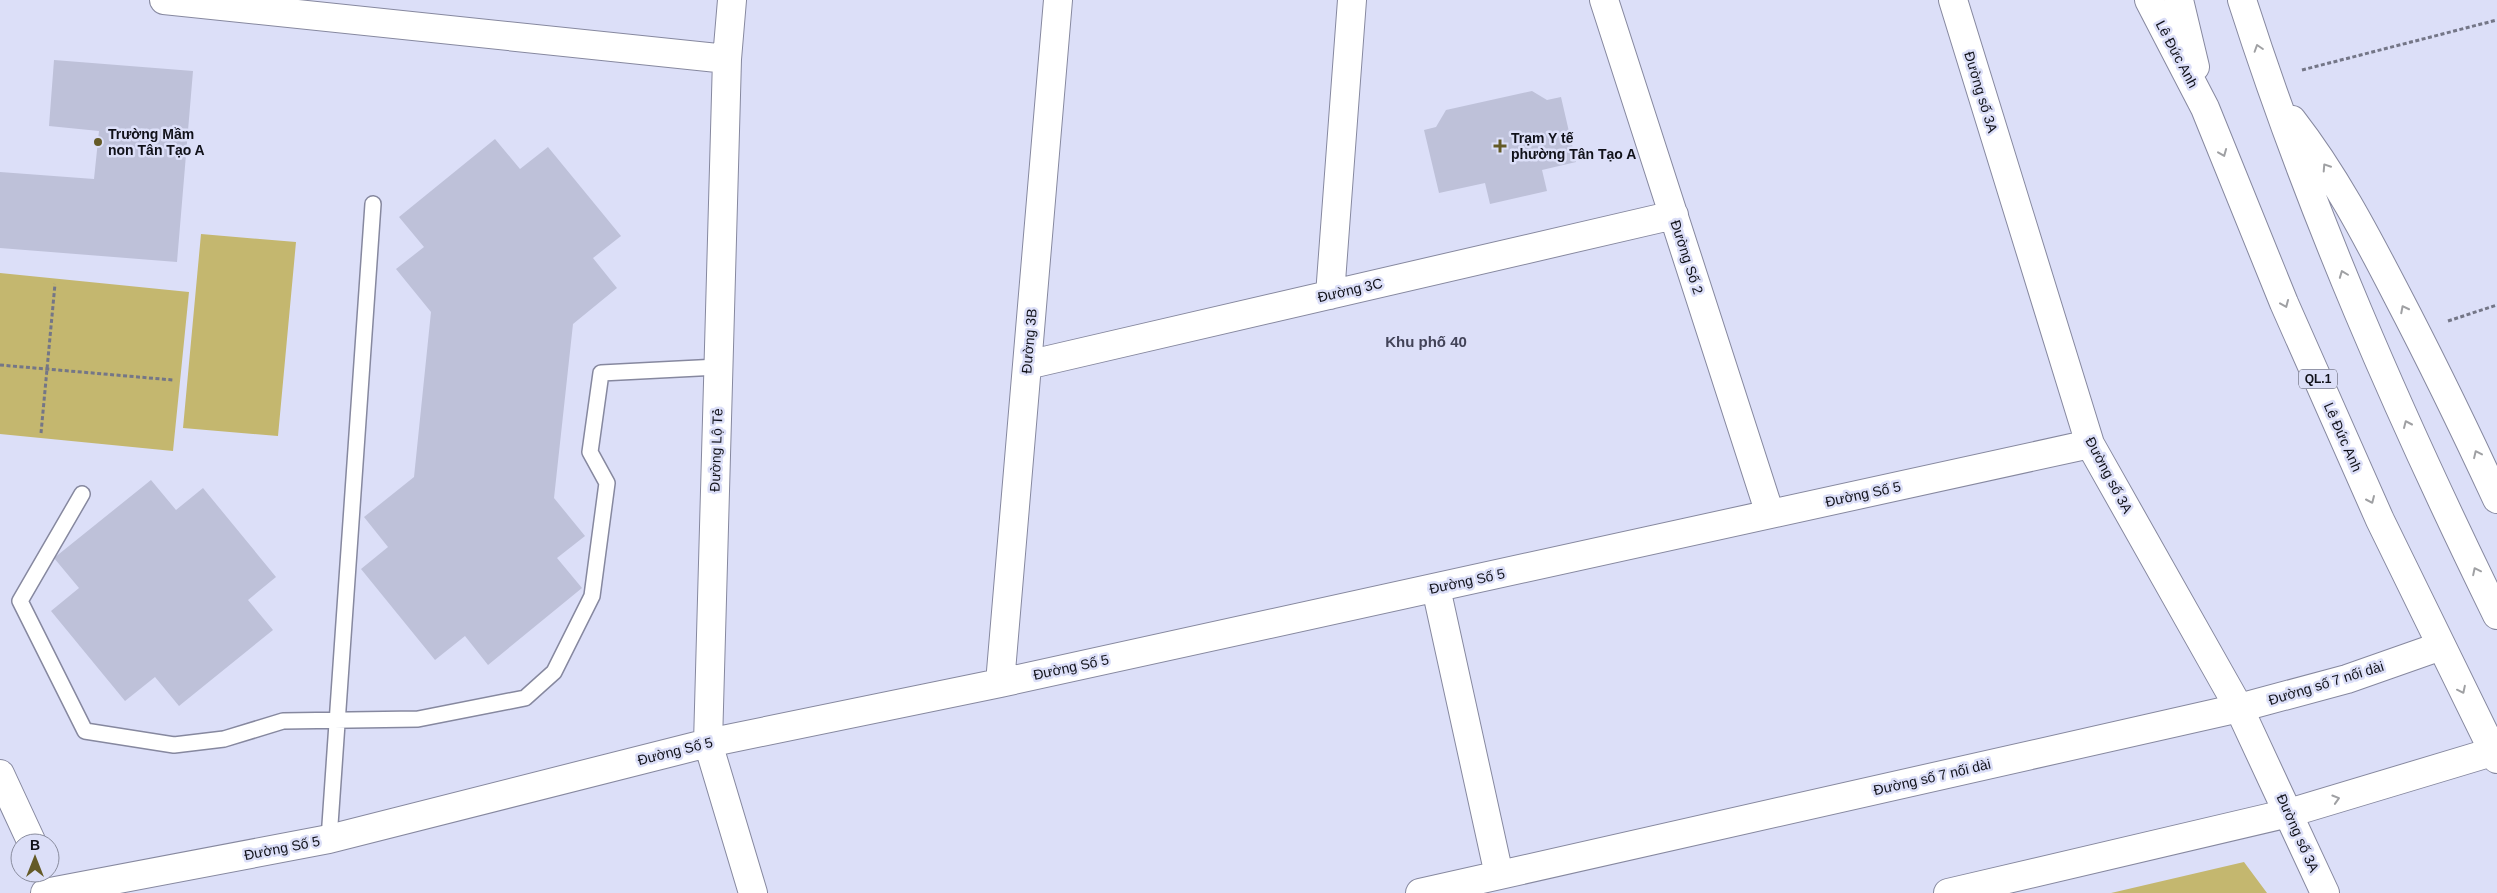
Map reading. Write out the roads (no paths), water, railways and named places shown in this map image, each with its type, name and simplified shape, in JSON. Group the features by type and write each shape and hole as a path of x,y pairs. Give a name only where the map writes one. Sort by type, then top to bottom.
{"main road":[{"path":"164,0 727,59"},
{"name":"Đường Lộ Tẻ","path":"732,0 727,59 708,743 753,893"},
{"name":"Đường 3B","path":"1000,683 1058,0"},
{"path":"1330,295 1352,0"},
{"name":"Đường Số 2","path":"1604,0 1770,514"},
{"name":"Đường số 3A","path":"1953,0 2090,444 2239,708 2325,893"},
{"name":"Lê Đức Anh","path":"2149,0 2205,108 2288,312 2380,520 2495,755"},
{"name":"Lê Đức Anh","path":"2179,0 2205,108"},
{"path":"2242,0 2270,87 2358,314 2440,498 2497,615"},
{"path":"2270,87 2314,148 2349,202 2453,403 2497,498"},
{"name":"Đường 3C","path":"1026,365 1674,215"},
{"name":"Đường Số 5","path":"50,888 329,839 708,743 1000,683 2090,444"},
{"path":"1436,588 1499,875"},
{"name":"Đường số 7 nối dài","path":"1420,893 2239,708 2346,679 2441,646"},
{"path":"1948,893 2289,813 2495,755"},
{"path":"0,774 27,833"}],"lane":[{"path":"329,839 373,204"},
{"path":"82,494 20,601 85,731 174,745 224,739 283,721 418,719 525,698 554,672 592,596 607,483 590,452 601,373 718,367"}],"place":[{"name":"Trường Mầm non Tân Tạo A","path":"98,142"},
{"name":"Trạm Y tế phường Tân Tạo A","path":"1500,146"}],"district":[{"name":"Khu phố 40","path":"1426,342"}]}
